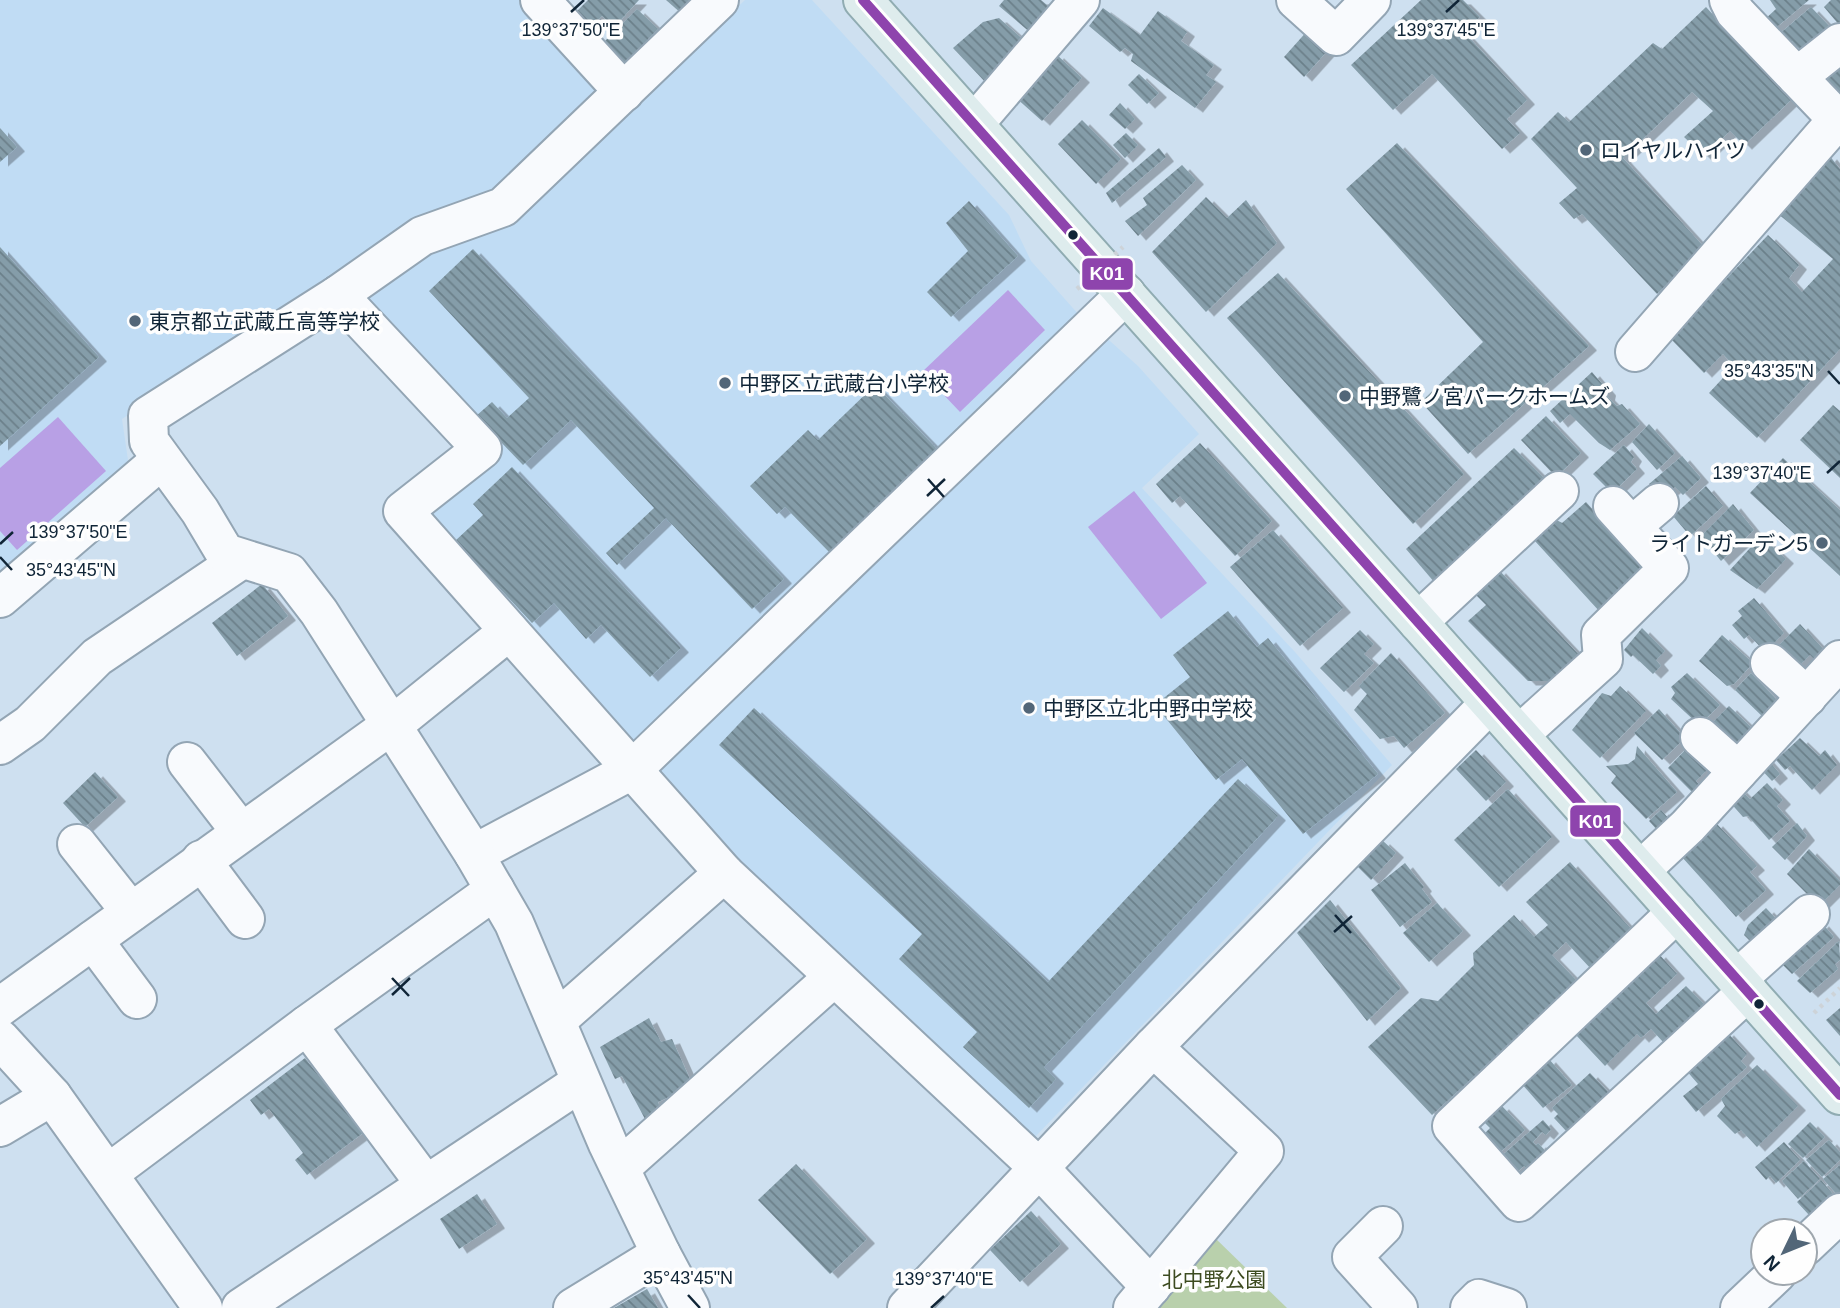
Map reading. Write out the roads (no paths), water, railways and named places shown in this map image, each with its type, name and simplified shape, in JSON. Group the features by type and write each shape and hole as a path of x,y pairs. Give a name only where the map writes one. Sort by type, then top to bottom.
{"main road":[{"path":"863,0 1840,1095"}],"street":[{"path":"540,0 624,92"},
{"path":"690,1308 661,1254 581,1082 514,923 474,854 319,612 289,573 225,553 200,512 149,441 148,416 338,295 422,236 503,207 719,0"},
{"path":"974,124 1080,0"},
{"path":"1296,0 1336,36 1371,0"},
{"path":"1635,352 1839,121 1735,12 1729,0"},
{"path":"1797,77 1840,43"},
{"path":"474,854 632,771 1126,294"},
{"path":"338,295 482,449 404,511 724,873 1039,1168 1142,1298 1264,1151 1153,1047"},
{"path":"0,598 161,460"},
{"path":"1418,622 1559,491"},
{"path":"1519,735 1603,659 1601,635 1669,568 1635,512"},
{"path":"0,745 30,724 97,657 242,559"},
{"path":"1573,618 1602,644"},
{"path":"0,1007 391,724 509,631"},
{"path":"1641,870 1688,826 1840,660"},
{"path":"1770,663 1807,697"},
{"path":"908,1308 1153,1047 1490,703"},
{"path":"1700,737 1738,771"},
{"path":"187,762 240,832"},
{"path":"77,844 131,912"},
{"path":"201,860 245,919"},
{"path":"557,1020 724,873"},
{"path":"109,1173 307,1025 495,890"},
{"path":"1677,912 1452,1126 1519,1202 1743,985 1810,914"},
{"path":"93,940 138,999"},
{"path":"621,1167 834,977"},
{"path":"307,1025 426,1185"},
{"path":"0,1038 52,1096 203,1308"},
{"path":"241,1308 581,1082"},
{"path":"0,1127 52,1096"},
{"path":"1819,1233 1840,1213"},
{"path":"1382,1226 1352,1257 1398,1308"},
{"path":"573,1308 661,1254"},
{"path":"1740,1308 1762,1287"},
{"path":"1470,1308 1479,1299 1507,1308"}],"place":[{"name":"ロイヤルハイツ","path":"1586,150"},
{"name":"東京都立武蔵丘高等学校","path":"135,321"},
{"name":"中野区立武蔵台小学校","path":"725,383"},
{"name":"中野鷺ノ宮パークホームズ","path":"1345,396"},
{"name":"ライトガーデン5","path":"1822,543"},
{"name":"中野区立北中野中学校","path":"1029,708"}],"park label":[{"name":"北中野公園","path":"1214,1279"}]}
